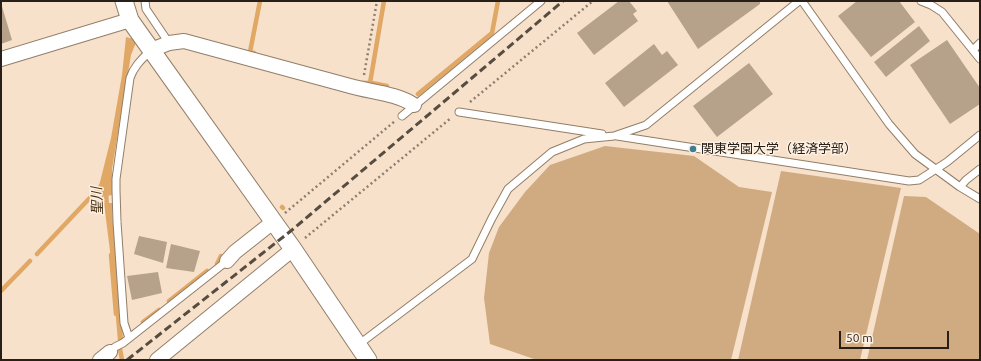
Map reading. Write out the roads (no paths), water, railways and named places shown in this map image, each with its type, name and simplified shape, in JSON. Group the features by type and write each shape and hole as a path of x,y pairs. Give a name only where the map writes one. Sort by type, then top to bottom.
{"street":[{"path":"124,1 130,20 151,50 277,219 298,244 368,360"},
{"path":"1,59 130,20"},
{"path":"151,50 169,43 184,42 362,90 396,97 408,101 414,105"},
{"path":"227,261 235,252 277,219"},
{"path":"157,360 298,244"}],"lane":[{"path":"145,1 146,9 169,43"},
{"path":"402,116 541,1"},
{"path":"358,345 472,259 508,189 552,152 584,139 614,136 646,125 799,1"},
{"path":"802,1 889,124 915,154 960,187 980,199"},
{"path":"926,2 942,12 980,59"},
{"path":"973,50 980,44"},
{"path":"126,340 117,222 116,179 130,78 138,62 151,50"},
{"path":"459,112 910,181 919,180 936,169 980,135"},
{"path":"960,187 980,169"},
{"path":"108,353 227,261"}],"waterway":[{"path":"254,53 250,52 260,1"},
{"path":"370,83 384,1"},
{"path":"418,94 492,33 498,1"},
{"path":"362,83 387,86"},
{"path":"37,254 101,186"},
{"name":"聖川","path":"106,192 107,208"},
{"name":"聖川","path":"111,255 116,314"},
{"path":"217,264 221,256"},
{"path":"1,291 30,261"},
{"path":"169,301 207,271"},
{"path":"143,322 159,310"},
{"name":"聖川","path":"119,343 122,360"}],"railway":[{"path":"127,360 292,230 563,1"}],"place":[{"name":"関東学園大学（経済学部）","path":"693,149"}]}
